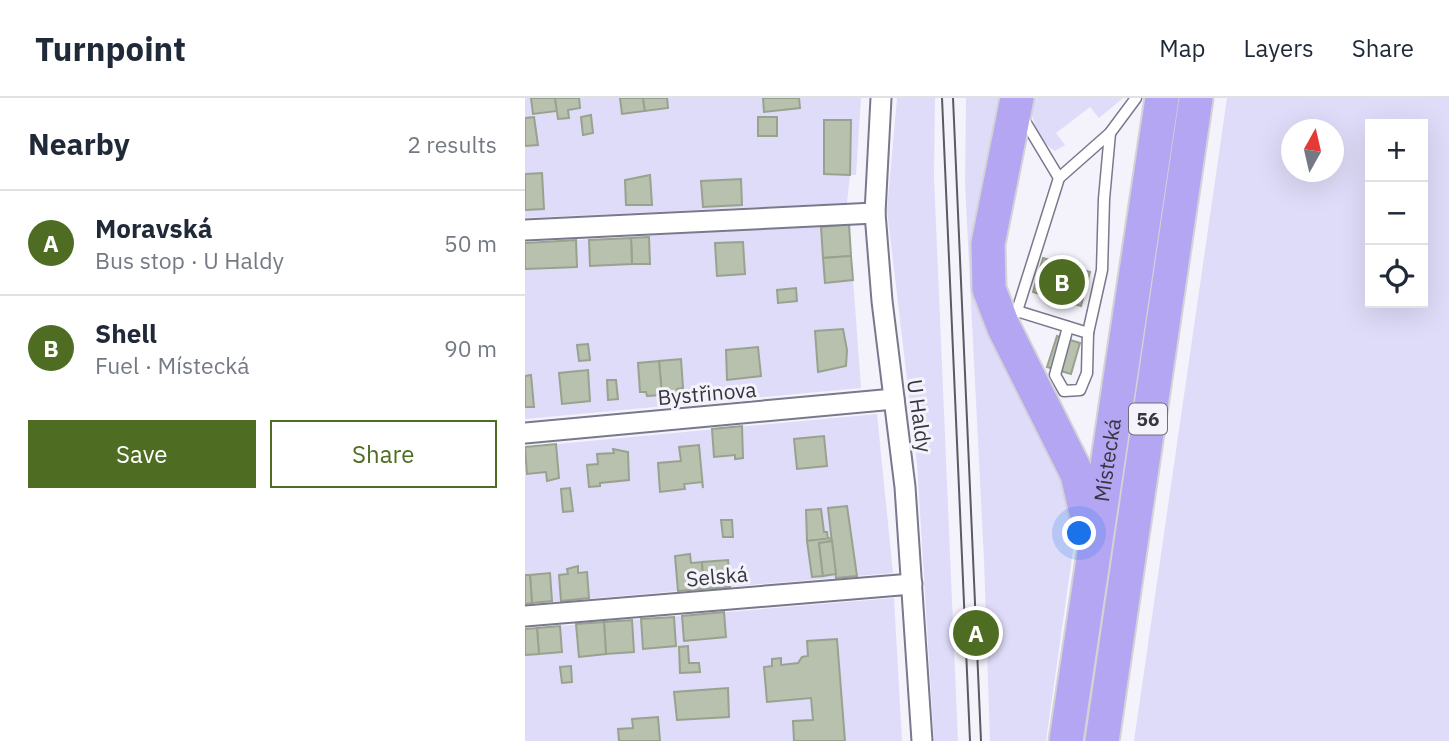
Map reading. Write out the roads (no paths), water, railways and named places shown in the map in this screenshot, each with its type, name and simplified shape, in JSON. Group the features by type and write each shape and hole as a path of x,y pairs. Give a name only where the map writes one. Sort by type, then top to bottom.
{"highway":[{"name":"Místecká","path":"1066,741 1162,98"},
{"name":"Místecká","path":"1102,741 1196,98"},
{"path":"1016,102 988,244 989,289 1011,319 1077,474 1086,502 1092,565"}],"street":[{"name":"U Haldy","path":"881,98 875,213 882,301 904,477 922,741"},
{"path":"525,230 875,213"},
{"name":"Bystřinova","path":"525,433 894,399"},
{"name":"Selská","path":"525,616 912,584"}],"lane":[{"path":"1088,333 1068,327 1011,319 1059,178 1110,133 1136,98"},
{"path":"1016,102 1059,178"},
{"path":"1068,327 1055,375 1060,387 1069,393 1084,386 1088,333 1102,270 1104,199 1110,133"}],"tram line":[{"path":"942,98 970,741"},
{"path":"953,98 981,741"}],"place":[{"name":"Shell","path":"1062,282"},
{"name":"Moravská","path":"976,633"}]}
